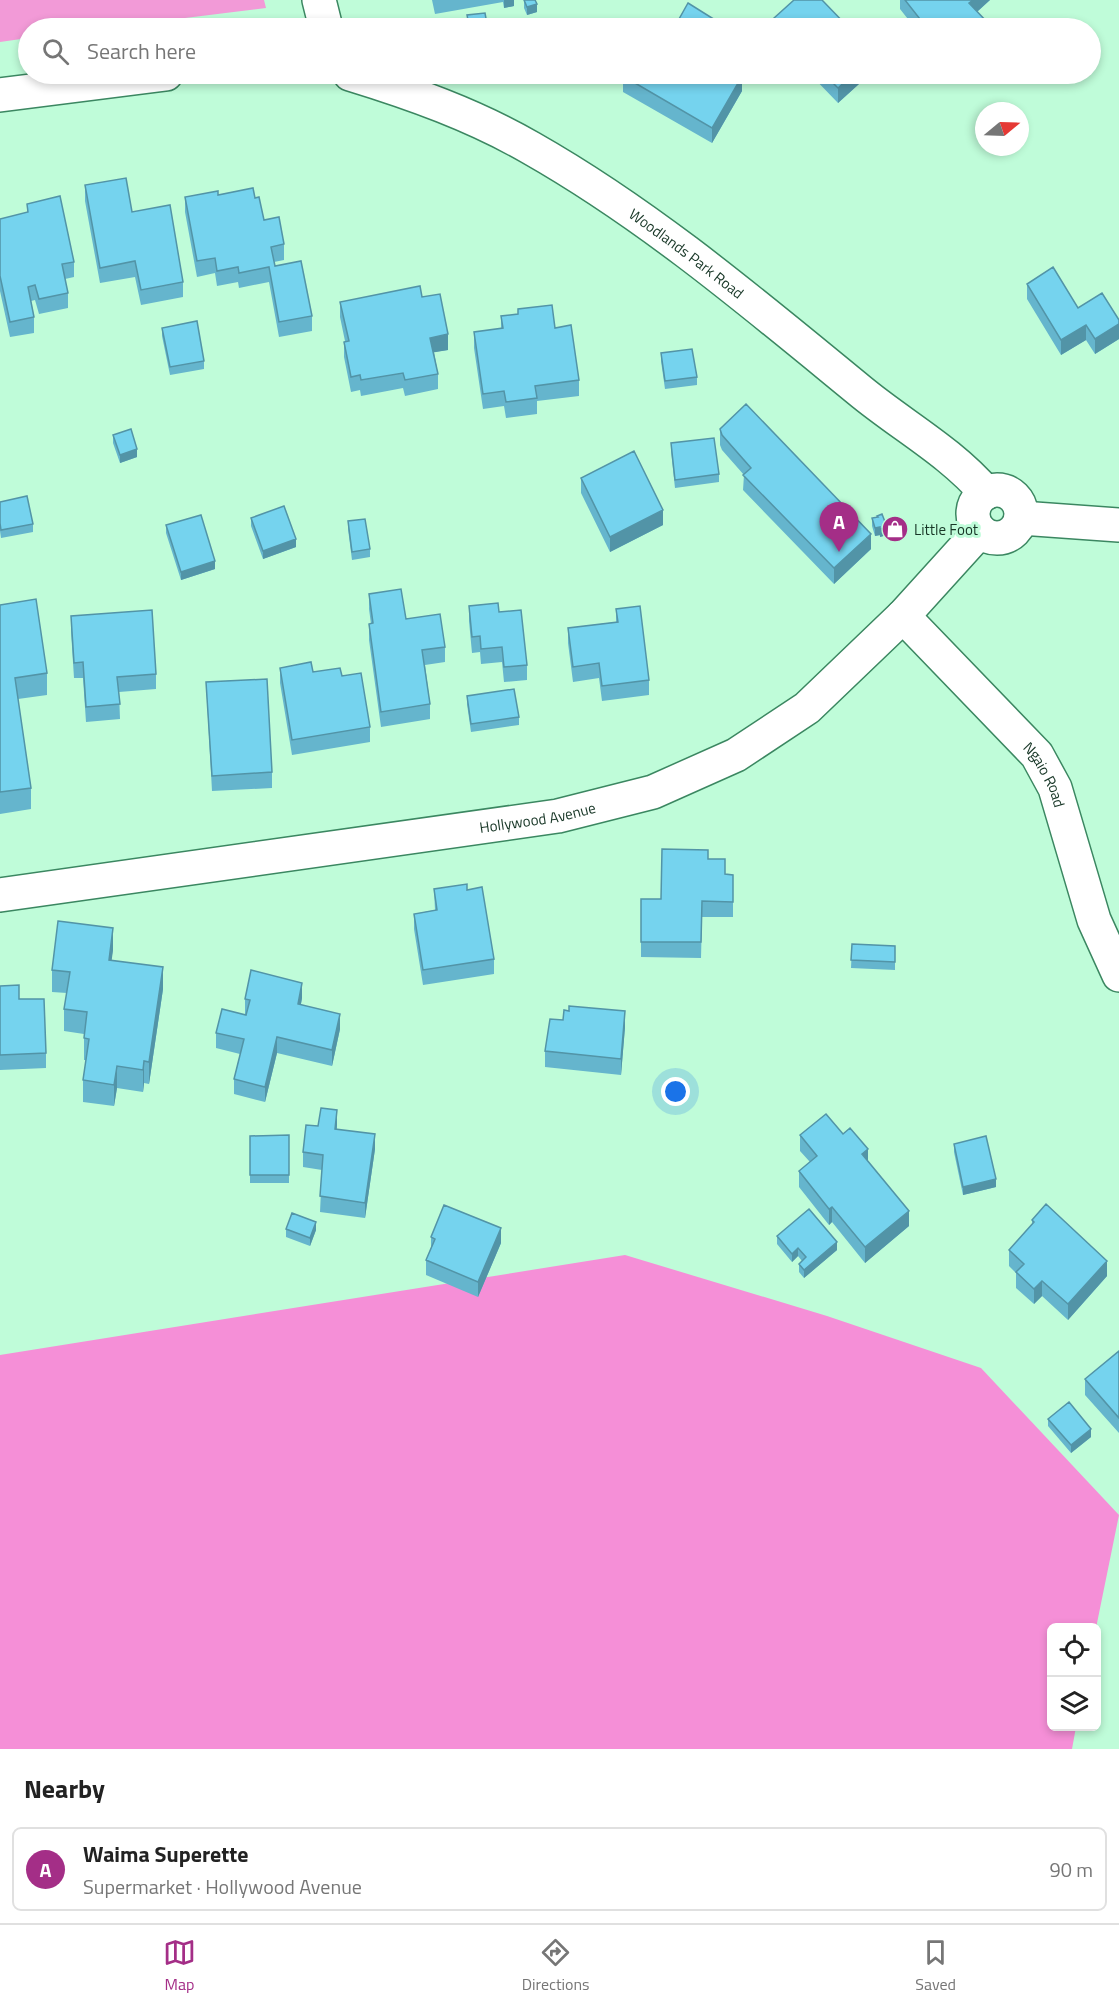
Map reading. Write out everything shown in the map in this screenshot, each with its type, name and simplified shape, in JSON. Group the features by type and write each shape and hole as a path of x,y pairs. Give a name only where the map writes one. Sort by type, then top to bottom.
{"street":[{"path":"319,0 324,18"},
{"path":"0,95 87,84"},
{"name":"Woodlands Park Road","path":"382,84 464,115 530,147 615,201 714,272 866,396 962,468 986,493"},
{"path":"1001,490 1014,497 1021,510 1019,525 1014,531 1001,538 993,538 980,531 976,525 974,511 976,504 986,493 1001,490"},
{"path":"1021,518 1119,525"},
{"name":"Hollywood Avenue","path":"0,895 558,816 653,792 736,755 807,708 903,616 980,531"},
{"name":"Ngaio Road","path":"903,616 1037,755 1054,788 1094,920 1119,975"}],"shaded area":[{"path":"0,0 264,0 266,8 185,18 18,18 18,39 0,42"},
{"path":"625,1255 827,1316 981,1368 1119,1515 1097,1623 1047,1623 1047,1731 1075,1731 1072,1749 0,1749 0,1355"}],"building":[{"path":"524,0 535,0 537,4 527,7"},
{"path":"794,0 822,0 839,18 774,18"},
{"path":"905,0 973,0 969,3 983,18 919,18"},
{"path":"688,3 712,18 680,18"},
{"path":"485,13 486,18 468,18 467,15"},
{"path":"637,84 737,84 712,128"},
{"path":"126,178 132,212 170,205 183,282 141,290 135,261 100,268 85,185"},
{"path":"253,188 255,198 259,197 264,220 279,217 284,244 271,247 275,266 301,261 312,316 279,322 269,267 239,273 238,267 217,271 215,258 197,261 185,197 218,191 218,195"},
{"path":"60,196 74,262 62,264 68,293 39,299 35,285 28,287 34,317 10,322 0,276 0,219 28,212 27,204"},
{"path":"1053,267 1078,308 1102,293 1119,320 1119,324 1095,339 1086,325 1061,340 1027,284"},
{"path":"420,286 422,297 440,294 448,334 430,338 438,374 405,380 403,373 361,380 360,375 351,377 344,342 349,341 340,302"},
{"path":"552,305 555,328 571,325 579,380 535,386 537,398 506,402 504,391 483,394 474,332 503,328 501,316 518,314 518,309"},
{"path":"197,321 204,361 170,367 162,328"},
{"path":"692,349 697,377 665,381 661,353"},
{"path":"746,404 871,534 834,568 743,475 751,468 722,435 720,429"},
{"path":"131,429 137,449 120,455 113,435"},
{"path":"714,438 719,474 675,480 671,443"},
{"path":"634,451 663,510 610,537 581,478"},
{"path":"27,496 33,524 1,530 0,502"},
{"path":"284,506 296,539 263,551 251,518"},
{"path":"882,514 887,527 875,528 872,518"},
{"path":"201,515 215,561 181,572 166,525"},
{"path":"365,519 370,549 352,552 348,521"},
{"path":"401,589 406,619 440,614 445,647 422,650 430,704 381,712 369,624 373,623 369,594"},
{"path":"36,599 47,673 15,678 31,788 0,792 0,605"},
{"path":"498,603 499,612 521,610 527,665 504,667 502,647 481,649 480,636 472,637 469,606"},
{"path":"640,606 649,680 602,686 599,663 573,667 568,628 618,622 616,609"},
{"path":"152,610 156,674 117,677 120,704 86,707 83,662 74,663 71,616"},
{"path":"311,662 313,672 340,668 342,676 361,673 370,727 292,740 280,668"},
{"path":"267,679 272,772 212,776 206,682"},
{"path":"514,689 519,717 471,724 467,696"},
{"path":"662,849 708,850 708,859 725,859 725,874 733,875 733,902 702,901 701,942 641,942 641,899 661,899"},
{"path":"467,884 467,890 482,887 494,959 423,970 414,914 437,910 434,889"},
{"path":"58,921 113,928 109,960 163,967 149,1062 144,1061 143,1070 117,1066 114,1085 83,1080 89,1039 84,1038 87,1012 64,1009 70,972 52,970"},
{"path":"852,944 895,946 895,962 851,960"},
{"path":"251,970 302,983 298,1004 340,1014 332,1050 277,1037 265,1087 234,1079 244,1039 216,1033 222,1009 246,1015 250,1000 245,999"},
{"path":"19,985 19,999 44,999 46,1053 0,1055 0,986"},
{"path":"569,1006 625,1011 621,1059 545,1051 550,1019 563,1020 564,1010 569,1011"},
{"path":"321,1108 337,1110 335,1129 375,1134 365,1203 320,1196 323,1155 303,1152 306,1125 318,1126"},
{"path":"826,1114 843,1134 850,1128 868,1149 862,1154 909,1211 865,1247 832,1207 829,1209 799,1171 817,1156 800,1135"},
{"path":"289,1135 289,1175 250,1175 250,1136"},
{"path":"986,1136 996,1179 963,1187 954,1144"},
{"path":"1046,1204 1107,1261 1068,1304 1042,1281 1034,1289 1016,1272 1024,1264 1009,1250 1034,1222 1032,1220"},
{"path":"444,1205 501,1228 478,1282 426,1260 435,1239 431,1237"},
{"path":"809,1209 837,1242 804,1270 799,1264 806,1257 798,1248 792,1254 777,1236"},
{"path":"292,1213 316,1222 310,1238 286,1229"},
{"path":"1119,1351 1119,1418 1085,1379"},
{"path":"1069,1402 1091,1429 1071,1445 1048,1419"}],"place":[{"name":"Little Foot","path":"895,529"},
{"name":"Waima Superette","path":"839,552"}]}
